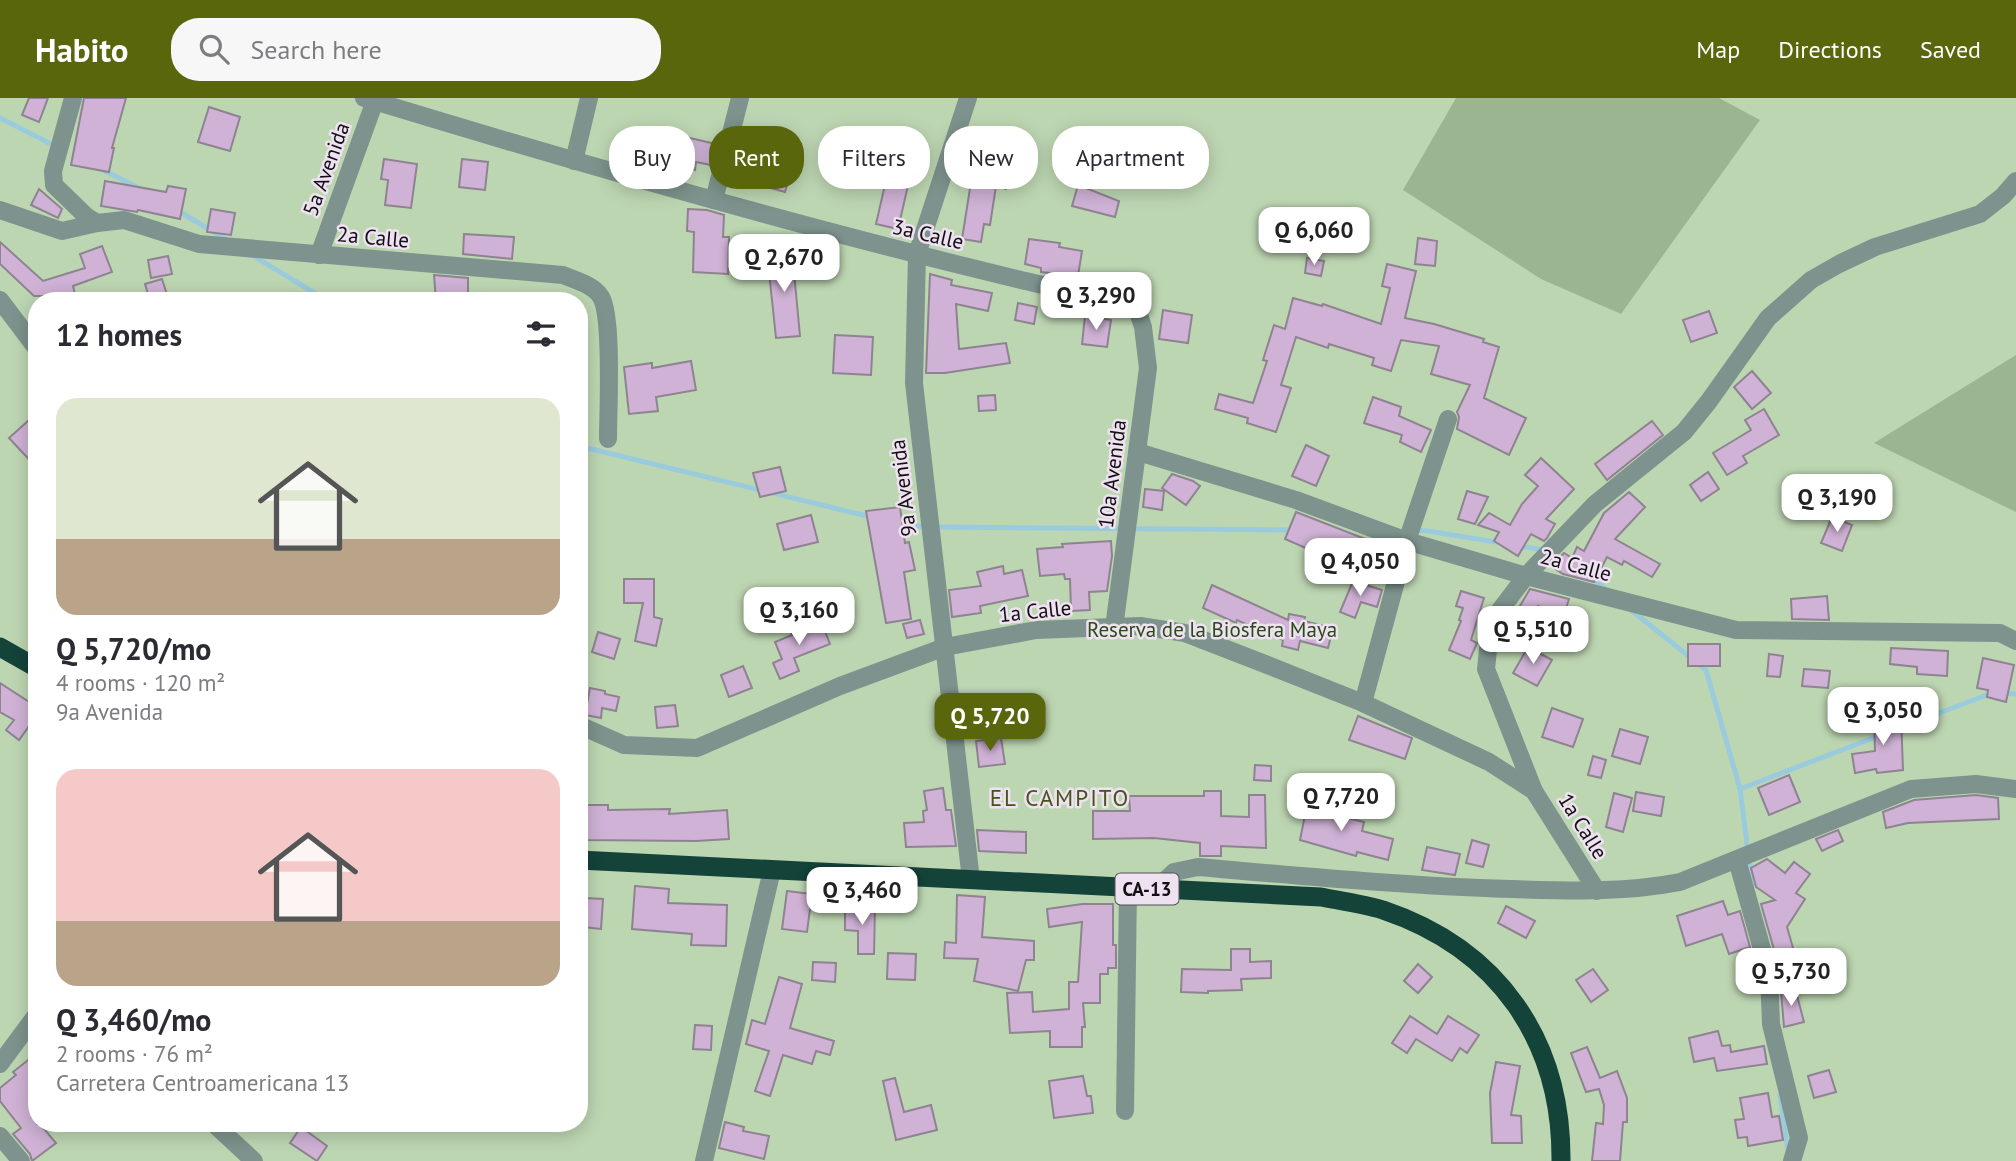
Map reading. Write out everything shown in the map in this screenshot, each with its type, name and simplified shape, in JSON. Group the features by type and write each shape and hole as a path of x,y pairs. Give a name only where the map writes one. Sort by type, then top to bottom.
{"highway":[{"path":"0,647 28,663"},
{"name":"CA-13","path":"588,860 1321,897 1384,911 1451,944 1481,966 1508,994 1532,1028 1548,1065 1557,1104 1561,1161"}],"street":[{"path":"72,98 53,171 54,186 97,223"},
{"path":"574,161 589,98"},
{"path":"714,200 740,98"},
{"name":"9a Avenida","path":"968,98 918,254 914,383 971,880"},
{"name":"3a Calle","path":"371,99 574,161 870,243 1034,283 1134,300 1143,327"},
{"name":"5a Avenida","path":"319,255 371,99"},
{"path":"1534,791 1486,669 1491,622 1525,576 1595,504 1684,432 1768,318 1811,280 1875,247 1980,214 2003,196 2016,181"},
{"name":"2a Calle","path":"0,210 62,231 124,220 199,244 563,275 588,286 601,297 608,320 608,439"},
{"path":"0,300 28,337"},
{"name":"10a Avenida","path":"1114,628 1149,369 1143,327"},
{"path":"1363,703 1407,541 1448,418"},
{"name":"2a Calle","path":"1138,452 1296,500 1407,541 1525,576 1736,630 2000,634 2016,641"},
{"name":"1a Calle","path":"588,729 624,745 697,748 840,686 945,648 1035,630 1140,626 1185,633 1363,703 1489,762 1534,791 1597,891"},
{"name":"1a Calle","path":"1156,889 1174,872 1198,867 1469,888 1597,891 1652,888 1681,882 1911,789 1976,784 2016,789"},
{"path":"1737,860 1769,974 1771,1024 1799,1138 1792,1161"},
{"path":"704,1161 772,870"},
{"path":"1125,1111 1128,888"},
{"path":"0,1064 28,1026"},
{"path":"222,1132 251,1160"},
{"path":"0,1136 21,1161"}],"green space":[{"name":"Reserva de la Biosfera Maya","path":"0,98 2016,98 2016,1161 0,1161"},
{"path":"1456,98 1719,98 1760,120 1621,314 1541,279 1403,190"},
{"path":"2016,355 2016,512 1874,443"}],"building":[{"path":"29,98 48,98 39,122 22,115"},
{"path":"84,98 126,98 112,148 109,172 71,165"},
{"path":"209,107 240,117 230,151 198,142"},
{"path":"695,139 709,142 709,165 696,162 695,170"},
{"path":"384,159 417,164 411,208 385,205 388,180 381,179"},
{"path":"462,159 488,162 485,190 459,187"},
{"path":"105,181 166,192 168,186 186,189 180,219 101,206"},
{"path":"39,189 62,209 58,218 31,205"},
{"path":"884,189 907,189 898,229 876,224"},
{"path":"970,189 996,189 990,225 984,224 981,242 962,239"},
{"path":"1077,189 1088,189 1119,201 1115,217 1072,206"},
{"path":"211,209 235,213 231,235 207,232"},
{"path":"688,209 707,210 724,215 723,237 729,237 728,274 693,272 694,232 687,231"},
{"path":"464,234 514,237 512,259 463,254"},
{"path":"1418,238 1437,241 1435,266 1415,264"},
{"path":"1029,239 1060,243 1059,247 1082,251 1078,276 1041,272 1041,268 1025,264"},
{"path":"0,242 43,281 85,268 80,254 102,246 112,272 73,286 74,292 30,292 0,264"},
{"path":"792,251 800,336 776,338 767,253"},
{"path":"168,256 172,274 151,278 148,260"},
{"path":"1307,258 1324,261 1321,276 1305,273"},
{"path":"1387,264 1416,271 1405,318 1484,339 1483,342 1499,347 1484,398 1526,418 1509,455 1457,429 1457,412 1470,385 1431,374 1439,346 1401,340 1391,371 1372,365 1374,358 1329,344 1328,348 1296,337 1281,385 1291,388 1276,432 1247,423 1248,418 1215,409 1219,394 1253,403 1267,361 1263,360 1274,325 1285,329 1293,298 1322,306 1323,304 1381,324 1390,288 1382,286"},
{"path":"930,274 952,280 951,285 992,293 988,311 956,304 959,349 1006,343 1010,363 945,373 926,373"},
{"path":"434,275 468,278 468,292 435,292"},
{"path":"162,279 166,292 147,292 145,284"},
{"path":"1018,303 1037,307 1034,324 1015,320"},
{"path":"1163,310 1192,315 1188,343 1159,339"},
{"path":"1709,311 1717,333 1691,342 1683,320"},
{"path":"1085,316 1111,320 1107,347 1082,344"},
{"path":"835,335 873,337 871,375 833,373"},
{"path":"691,361 696,390 656,397 658,411 629,414 624,367 652,363 652,368"},
{"path":"1752,371 1771,393 1752,409 1734,387"},
{"path":"995,395 996,410 979,411 978,396"},
{"path":"1373,397 1401,407 1399,416 1431,430 1421,452 1400,442 1402,435 1364,423"},
{"path":"1764,409 1779,435 1743,456 1747,463 1727,475 1713,453 1751,430 1745,420"},
{"path":"28,421 28,458 9,438"},
{"path":"1652,421 1663,435 1607,480 1595,464"},
{"path":"1306,445 1329,456 1316,486 1292,476"},
{"path":"1541,458 1574,489 1546,519 1555,524 1547,538 1544,541 1531,534 1518,556 1494,541 1499,532 1478,525 1489,513 1510,525 1522,504 1538,486 1525,475"},
{"path":"780,467 786,491 760,497 753,473"},
{"path":"1708,472 1719,489 1701,501 1690,485"},
{"path":"1172,474 1200,486 1186,505 1162,488"},
{"path":"1145,489 1164,491 1162,510 1143,507"},
{"path":"1467,491 1488,497 1475,524 1458,519"},
{"path":"1629,492 1645,507 1615,539 1660,564 1652,577 1624,561 1622,565 1607,557 1594,582 1563,574 1551,566 1564,553 1572,558 1577,547 1584,551 1604,513"},
{"path":"900,507 905,543 909,542 915,570 904,572 911,619 886,623 866,511"},
{"path":"1296,512 1368,540 1352,578 1331,570 1334,563 1321,558 1322,555 1285,539"},
{"path":"811,515 818,542 784,550 777,524"},
{"path":"1832,517 1852,525 1842,551 1821,543"},
{"path":"1111,541 1112,556 1107,591 1089,592 1090,610 1071,611 1070,579 1065,579 1064,574 1040,576 1037,549 1063,547 1062,544"},
{"path":"1003,566 1004,574 1022,570 1028,596 980,606 981,613 952,617 949,590 981,586 977,572"},
{"path":"624,579 654,579 654,617 662,619 656,646 635,641 643,603 624,603"},
{"path":"1353,581 1382,590 1377,607 1361,602 1355,618 1340,612"},
{"path":"1212,585 1288,620 1289,614 1305,617 1304,621 1333,628 1328,648 1300,641 1298,650 1282,646 1283,640 1203,608"},
{"path":"1530,589 1569,599 1564,615 1538,606 1534,617 1517,611"},
{"path":"1461,591 1484,598 1471,640 1477,643 1470,659 1449,650 1461,621 1459,620 1463,608 1456,606"},
{"path":"1827,596 1829,620 1792,619 1791,599"},
{"path":"820,619 830,644 794,658 799,671 780,679 773,663 782,659 775,642 792,635 790,631"},
{"path":"920,620 924,634 907,638 903,624"},
{"path":"598,632 620,639 614,659 592,652"},
{"path":"1688,644 1720,644 1720,666 1688,666"},
{"path":"1528,647 1552,660 1537,686 1513,673"},
{"path":"1891,648 1948,651 1947,676 1917,674 1917,667 1890,664"},
{"path":"1769,654 1783,656 1780,677 1767,676"},
{"path":"1983,658 2014,665 2006,702 1987,697 1988,690 1977,688"},
{"path":"743,666 752,688 729,697 721,675"},
{"path":"1804,669 1830,671 1828,688 1802,686"},
{"path":"0,683 28,701 28,728 19,740 6,730 14,720 0,712"},
{"path":"590,688 619,697 616,711 602,708 601,718 588,716"},
{"path":"675,705 678,726 657,728 655,707"},
{"path":"1552,708 1583,719 1573,747 1542,737"},
{"path":"1874,715 1901,715 1903,770 1877,773 1876,769 1855,773 1852,754 1875,751"},
{"path":"1358,716 1412,738 1405,759 1349,740"},
{"path":"1620,729 1648,737 1640,764 1612,756"},
{"path":"1001,738 1005,764 979,767 976,741"},
{"path":"1593,756 1606,760 1601,778 1588,775"},
{"path":"1255,765 1271,766 1271,781 1254,780"},
{"path":"1789,775 1800,802 1769,815 1758,788"},
{"path":"943,788 946,810 951,810 956,846 906,847 904,823 924,822 923,811 927,810 924,791"},
{"path":"1204,791 1221,791 1221,816 1249,817 1249,795 1265,795 1266,848 1221,846 1221,856 1200,856 1200,843 1154,838 1093,839 1093,811 1130,811 1129,796 1204,796"},
{"path":"1636,792 1664,797 1661,816 1633,811"},
{"path":"1614,793 1632,798 1623,832 1606,827"},
{"path":"1976,795 1998,798 1999,819 1908,823 1886,828 1883,812 1914,800"},
{"path":"1308,800 1330,805 1328,813 1364,822 1362,831 1393,839 1388,860 1357,852 1356,856 1300,840"},
{"path":"588,805 608,805 608,810 670,809 669,814 727,810 729,839 588,840"},
{"path":"977,830 1026,832 1026,853 979,851"},
{"path":"1838,830 1843,841 1822,851 1816,839"},
{"path":"1472,840 1489,845 1483,867 1466,863"},
{"path":"1427,847 1460,854 1455,875 1422,870"},
{"path":"1767,859 1785,873 1794,862 1810,874 1796,893 1805,899 1787,927 1795,955 1777,960 1761,904 1775,900 1756,887 1751,868"},
{"path":"635,886 669,889 668,903 727,905 726,946 691,945 692,934 632,929"},
{"path":"787,891 812,894 807,932 782,929"},
{"path":"957,895 985,897 982,937 1034,941 1034,960 1026,960 1018,991 974,981 978,959 944,958 945,942 956,943"},
{"path":"588,898 603,899 601,929 588,928"},
{"path":"1723,901 1728,915 1740,911 1750,947 1729,954 1722,934 1686,946 1677,916"},
{"path":"1082,904 1113,904 1116,968 1108,968 1108,974 1100,974 1100,1003 1083,1003 1085,1027 1082,1027 1082,1047 1050,1047 1050,1031 1010,1033 1007,993 1032,992 1033,1012 1069,1009 1069,982 1078,982 1082,922 1049,927 1047,909"},
{"path":"1506,906 1535,921 1526,938 1498,923"},
{"path":"845,907 875,907 874,954 858,954 858,931 845,930"},
{"path":"1231,949 1250,949 1250,962 1271,961 1271,978 1241,979 1242,990 1181,992 1182,969 1231,970"},
{"path":"888,953 916,954 915,980 887,979"},
{"path":"813,962 836,963 835,982 812,980"},
{"path":"1418,964 1432,977 1418,993 1404,981"},
{"path":"1593,969 1608,990 1591,1002 1576,980"},
{"path":"779,977 802,984 790,1028 834,1041 830,1055 816,1051 812,1064 783,1055 770,1096 755,1091 769,1051 746,1044 752,1020 765,1024"},
{"path":"1795,988 1804,1022 1784,1027 1781,991"},
{"path":"1410,1016 1437,1034 1448,1016 1479,1035 1467,1053 1460,1048 1452,1061 1416,1039 1407,1053 1392,1043"},
{"path":"695,1025 712,1026 711,1050 693,1049"},
{"path":"1718,1031 1722,1046 1730,1045 1731,1052 1764,1046 1767,1064 1717,1071 1714,1058 1694,1062 1689,1038"},
{"path":"1587,1047 1600,1078 1617,1071 1627,1098 1627,1122 1623,1122 1620,1161 1592,1161 1596,1123 1603,1124 1604,1105 1599,1089 1586,1092 1571,1053"},
{"path":"28,1060 28,1132 47,1132 56,1143 32,1161 30,1154 13,1134 21,1128 0,1101 0,1088 16,1075 13,1072"},
{"path":"1496,1062 1520,1066 1511,1115 1521,1116 1522,1143 1492,1143 1490,1093"},
{"path":"1829,1070 1836,1092 1814,1098 1808,1076"},
{"path":"1083,1076 1087,1096 1091,1096 1093,1113 1054,1118 1049,1081"},
{"path":"895,1078 904,1112 931,1105 937,1130 896,1140 883,1081"},
{"path":"1768,1093 1772,1117 1779,1116 1783,1140 1748,1146 1747,1137 1738,1138 1735,1120 1744,1119 1740,1098"},
{"path":"725,1122 744,1127 743,1131 769,1136 764,1159 719,1148"},
{"path":"298,1132 308,1132 327,1146 317,1161 290,1143"}],"waterway":[{"path":"0,118 55,146"},
{"path":"101,169 143,190"},
{"path":"175,209 227,240"},
{"path":"250,254 313,292"},
{"path":"588,448 871,517"},
{"path":"897,524 926,527"},
{"path":"935,527 1293,530"},
{"path":"1415,530 1502,543"},
{"path":"1519,546 1544,550"},
{"path":"1590,577 1607,590"},
{"path":"1631,610 1706,670 1740,789 1752,884"},
{"path":"1897,729 1992,693"},
{"path":"2002,693 2016,694"},
{"path":"1740,789 1881,735"},
{"path":"1780,1095 1788,1151"}],"district":[{"name":"EL CAMPITO","path":"1060,797"}]}
